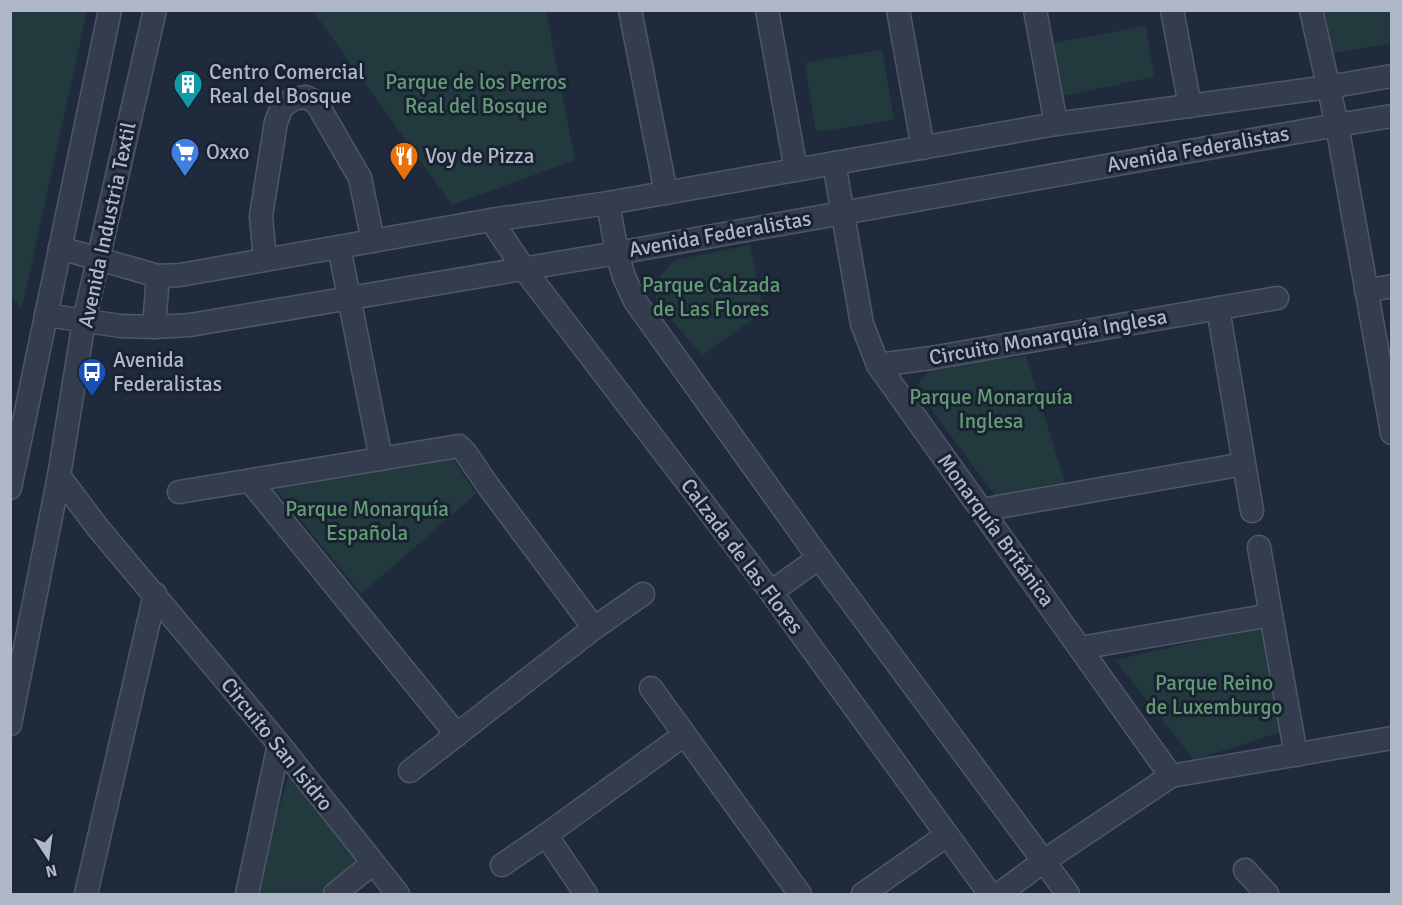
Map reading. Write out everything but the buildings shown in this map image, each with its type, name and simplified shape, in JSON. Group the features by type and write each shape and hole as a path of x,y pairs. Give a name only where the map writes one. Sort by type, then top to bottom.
{"street":[{"name":"Avenida Industria Textil","path":"10,489 110,10"},
{"name":"Avenida Industria Textil","path":"10,724 58,476 84,321 155,10"},
{"path":"630,10 666,193"},
{"path":"767,10 796,170"},
{"path":"898,10 923,148"},
{"path":"1035,10 1056,124"},
{"path":"1172,10 1190,106"},
{"path":"1311,10 1337,125 1392,432"},
{"name":"Avenida Federalistas","path":"60,248 158,276 180,275 1056,124 1328,87 1392,76"},
{"path":"265,260 261,216 276,122 282,107 293,99 305,97 316,102 360,178 373,241"},
{"name":"Avenida Federalistas","path":"46,315 121,326 190,325 617,253 1392,117"},
{"name":"Monarquía Británica","path":"834,163 862,324 878,365 1171,776"},
{"path":"608,203 617,253 624,277 635,301 819,558 1068,894"},
{"name":"Calzada de las Flores","path":"491,220 524,269 771,592 990,894"},
{"path":"339,247 381,459"},
{"path":"154,327 158,276"},
{"path":"1366,291 1392,286"},
{"name":"Circuito Monarquía Inglesa","path":"878,365 1277,297"},
{"path":"1218,308 1252,511"},
{"path":"179,492 459,446 594,628"},
{"path":"981,510 1244,464"},
{"name":"Circuito San Isidro","path":"58,476 98,528 279,744 398,894"},
{"path":"249,481 457,735"},
{"path":"1259,547 1296,754"},
{"path":"771,592 819,558"},
{"path":"86,894 155,594"},
{"path":"410,771 594,628 643,594"},
{"path":"1080,648 1271,615"},
{"path":"651,688 800,894"},
{"path":"502,865 684,735"},
{"path":"999,894 1171,776 1392,738"},
{"path":"247,894 279,744"},
{"path":"546,835 586,894"},
{"path":"863,894 947,835"},
{"path":"335,894 374,863"},
{"path":"1245,870 1267,894"}],"green space":[{"path":"10,11 87,11 22,308 10,295"},
{"name":"Parque de los Perros Real del Bosque","path":"313,11 546,11 575,160 452,205"},
{"path":"1315,11 1391,11 1391,43 1325,55"},
{"path":"1146,26 1154,77 1063,96 1053,43"},
{"path":"882,50 894,120 816,132 805,63"},
{"name":"Parque Calzada de Las Flores","path":"750,245 763,312 703,355 656,303 656,281 674,260"},
{"name":"Parque Monarquía Inglesa","path":"1026,356 1066,486 997,498 915,387 935,367"},
{"name":"Parque Monarquía Española","path":"451,456 476,494 361,594 275,488 386,466"},
{"name":"Parque Reino de Luxemburgo","path":"1261,627 1284,731 1194,760 1115,660"},
{"path":"289,775 360,861 320,894 255,894 258,878"}],"place":[{"name":"Centro Comercial Real del Bosque","path":"188,110"},
{"name":"Oxxo","path":"185,178"},
{"name":"Voy de Pizza","path":"404,182"},
{"name":"Avenida Federalistas","path":"92,398"}]}
